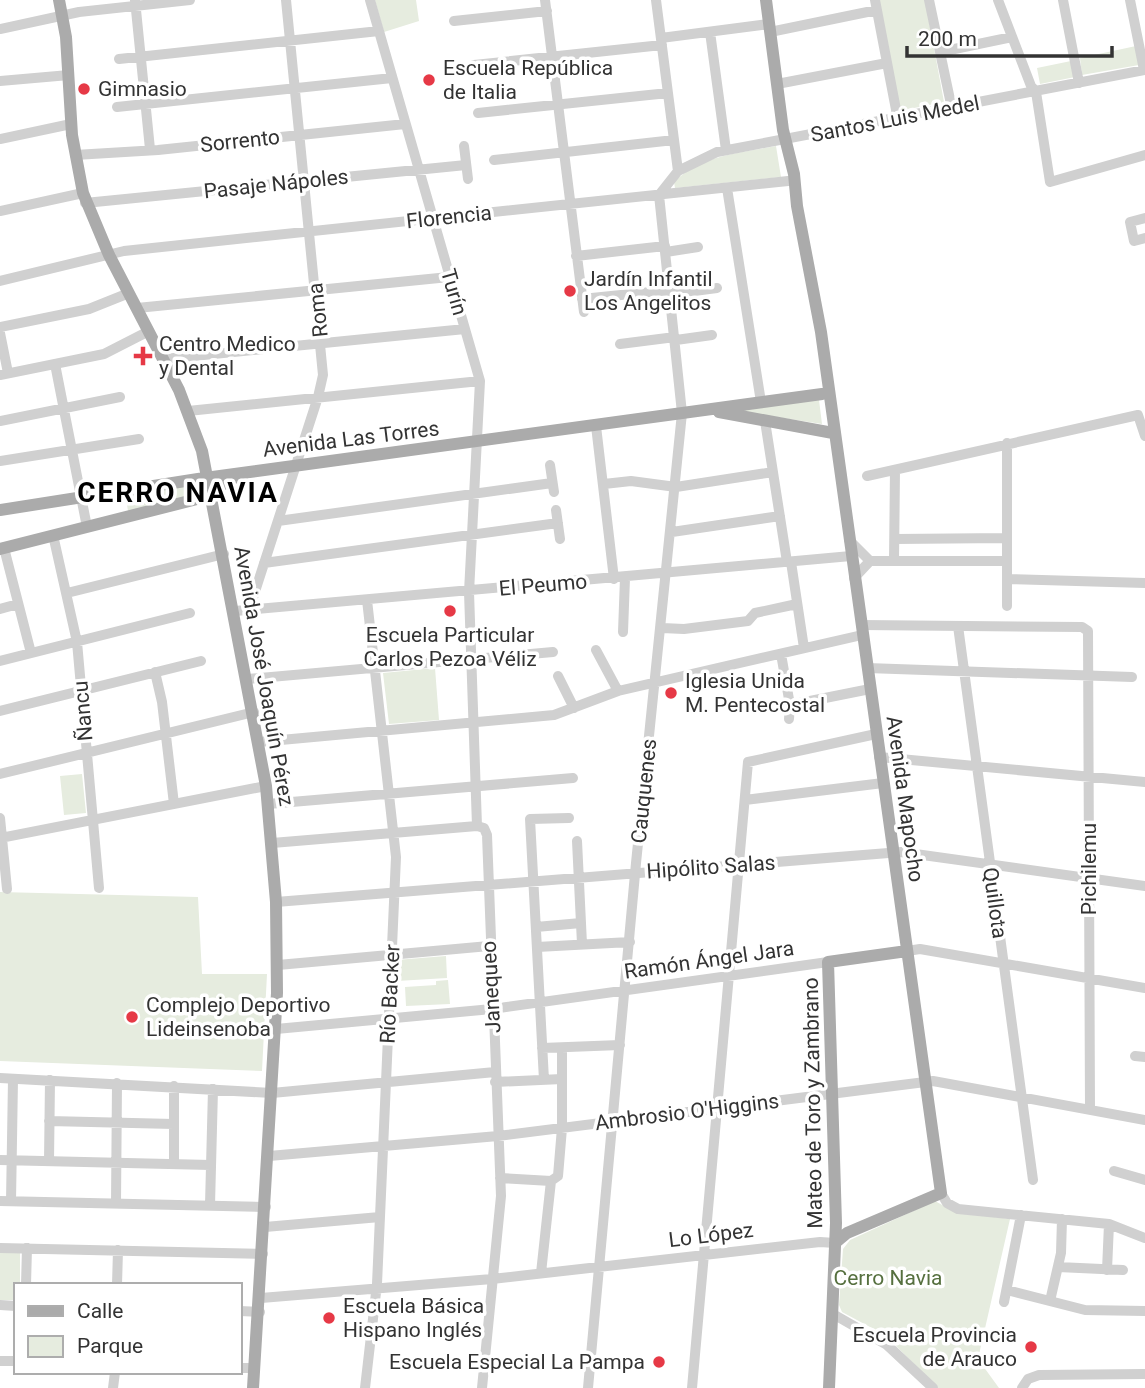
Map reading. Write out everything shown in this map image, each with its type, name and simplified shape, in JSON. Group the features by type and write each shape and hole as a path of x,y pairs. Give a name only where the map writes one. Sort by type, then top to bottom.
{"main road":[{"name":"Avenida José Joaquín Pérez","path":"59,0 71,124 84,198 109,255 188,411 210,478 266,786 276,902 278,965 261,1298 253,1388"},
{"name":"Avenida Mapocho","path":"766,0 785,140 827,379 829,410 942,1193"},
{"name":"Avenida Mapocho","path":"815,313 813,329 822,394 829,410"},
{"name":"Avenida Las Torres","path":"0,510 81,495 822,394"},
{"name":"Avenida Las Torres","path":"708,410 833,433"},
{"path":"2,548 197,499 250,472"},
{"name":"Ramón Ángel Jara","path":"828,962 907,951"},
{"name":"Mateo de Toro y Zambrano","path":"828,962 835,1242"},
{"path":"829,1388 835,1242 847,1233 942,1193"},
{"path":"836,1223 847,1233"}],"street":[{"path":"0,29 136,3 190,0"},
{"name":"Roma","path":"249,610 323,375 286,0"},
{"name":"Turín","path":"370,0 480,381 469,592"},
{"path":"656,0 678,171"},
{"path":"930,0 952,109"},
{"path":"998,0 1031,86 1038,91"},
{"path":"1005,0 1038,91 1050,182 1145,155"},
{"path":"1063,0 1079,83"},
{"path":"1130,0 1145,70"},
{"path":"136,3 150,149"},
{"path":"454,21 546,5 583,312"},
{"path":"474,65 552,57 710,32 769,28 876,5 898,120"},
{"path":"119,59 379,32"},
{"path":"710,32 726,150"},
{"path":"940,52 1012,37"},
{"path":"777,84 887,63"},
{"name":"Santos Luis Medel","path":"659,195 678,171 700,159 726,150 898,120 1145,70"},
{"path":"0,80 68,75"},
{"path":"117,107 392,78"},
{"path":"478,113 668,93"},
{"path":"0,139 71,124"},
{"name":"Sorrento","path":"75,155 405,124"},
{"path":"494,160 674,140"},
{"path":"464,146 468,179"},
{"name":"Pasaje Nápoles","path":"0,211 84,198 466,165"},
{"name":"Florencia","path":"0,281 109,255 310,231 727,188 791,177"},
{"path":"727,188 761,401"},
{"name":"Cauquenes","path":"587,1388 682,413 659,195"},
{"path":"1145,218 1130,222 1134,241 1145,238"},
{"path":"576,256 698,247"},
{"path":"137,308 449,277"},
{"path":"582,299 717,288"},
{"path":"130,293 89,309 0,330 4,374 109,353 149,331"},
{"path":"164,359 464,329"},
{"path":"620,344 712,335"},
{"path":"55,364 88,527"},
{"path":"188,411 480,381"},
{"path":"0,421 120,397"},
{"path":"867,476 1138,415 1145,436"},
{"path":"765,421 804,648"},
{"path":"596,426 619,578 623,632"},
{"path":"0,461 139,439"},
{"path":"1007,443 1007,606"},
{"path":"278,521 474,494 553,488 550,465"},
{"path":"894,561 895,470"},
{"path":"604,484 636,481 676,487 773,472"},
{"path":"556,510 560,539"},
{"path":"672,532 780,516"},
{"path":"264,563 558,523"},
{"name":"Ñancu","path":"53,536 77,642 99,888"},
{"path":"895,539 1007,538"},
{"path":"848,540 870,561 1007,561"},
{"path":"2,548 31,653"},
{"path":"67,593 224,554"},
{"name":"El Peumo","path":"235,611 850,556"},
{"path":"854,579 870,561"},
{"path":"1007,579 1145,583"},
{"name":"Janequeo","path":"469,592 477,826 484,828 487,835 489,946 500,1178 482,1388"},
{"name":"Río Backer","path":"365,1388 376,1289 396,833 367,600"},
{"path":"0,609 18,604"},
{"path":"662,628 684,629 748,621 754,613 797,604"},
{"path":"0,661 190,613"},
{"path":"259,741 550,716 618,691 656,685 781,654 861,630 958,626"},
{"name":"Pichilemu","path":"958,626 1087,629 1090,1110"},
{"name":"Quillota","path":"958,626 1033,1180"},
{"path":"596,650 618,691"},
{"path":"248,679 552,652"},
{"path":"781,654 790,705 789,719"},
{"path":"0,711 201,661"},
{"path":"867,668 1132,677"},
{"path":"155,672 166,733 174,804"},
{"path":"558,676 574,708"},
{"path":"790,705 870,689"},
{"path":"0,774 254,712"},
{"path":"692,1388 748,762 876,734"},
{"path":"879,757 1145,782"},
{"path":"268,804 573,778"},
{"path":"745,800 883,783"},
{"path":"1,838 266,786"},
{"path":"0,818 8,889"},
{"path":"544,1080 530,820 569,818"},
{"path":"272,843 477,826"},
{"path":"578,841 582,944"},
{"name":"Hipólito Salas","path":"276,902 893,852 1145,886"},
{"path":"536,927 581,923"},
{"path":"537,947 630,942"},
{"path":"278,965 489,946"},
{"name":"Ramón Ángel Jara","path":"907,951 919,949 1145,988"},
{"name":"Ramón Ángel Jara","path":"276,1029 492,1009 828,962"},
{"path":"542,1048 620,1045"},
{"path":"500,1178 551,1181 558,1176 562,1128 562,1048"},
{"path":"0,1078 272,1093 495,1077 562,1079"},
{"path":"13,1079 12,1160 5,1201 266,1207"},
{"path":"49,1161 50,1080"},
{"name":"Ambrosio O'Higgins","path":"269,1156 498,1136 926,1082 1145,1120"},
{"path":"116,1203 117,1083"},
{"path":"174,1086 174,1164"},
{"path":"210,1205 213,1089"},
{"path":"0,1120 12,1120"},
{"path":"49,1121 174,1124"},
{"path":"0,1160 211,1165"},
{"path":"1114,1171 1145,1180"},
{"path":"541,1273 551,1181"},
{"path":"942,1193 947,1203 958,1209 1109,1224 1145,1238"},
{"path":"1004,1302 1021,1215"},
{"path":"265,1227 380,1217"},
{"path":"1050,1301 1058,1267 1062,1219"},
{"path":"1107,1269 1109,1224"},
{"name":"Lo López","path":"261,1298 492,1279 835,1242"},
{"path":"0,1248 263,1254"},
{"path":"26,1283 27,1248"},
{"path":"117,1283 118,1250"},
{"path":"1058,1267 1123,1270"},
{"path":"1007,1290 1085,1310 1145,1311"},
{"path":"242,1311 260,1312"},
{"path":"833,1314 887,1345 933,1388"},
{"path":"242,1367 255,1368"},
{"path":"1022,1388 1028,1379 1039,1375 1145,1374"}],"green space":[{"path":"375,0 416,0 419,21 384,32"},
{"path":"878,0 925,0 944,102 899,111"},
{"path":"1136,46 1139,65 1082,75 1080,58"},
{"path":"1071,61 1075,77 1040,84 1037,68"},
{"path":"776,146 781,177 675,188 674,182 696,166 735,153"},
{"path":"819,400 822,424 731,410"},
{"path":"198,482 203,491 197,494 128,511 125,492"},
{"path":"435,668 439,720 389,724 383,673"},
{"path":"82,774 86,813 64,815 60,776"},
{"name":"Complejo Deportivo Lideinsenoba","path":"0,892 198,897 202,974 267,974 262,1071 0,1061"},
{"path":"446,956 447,978 397,981 396,960"},
{"path":"448,980 450,1004 406,1006 405,987 436,985 436,981"},
{"name":"Cerro Navia","path":"935,1201 955,1212 1010,1219 978,1359 999,1388 938,1388 885,1335 842,1312 839,1305 843,1249 850,1240"},
{"path":"0,1251 20,1251 20,1283 14,1283 14,1300 0,1300"}],"place":[{"name":"Escuela República de Italia","path":"429,80"},
{"name":"Gimnasio","path":"84,89"},
{"name":"Jardín Infantil Los Angelitos","path":"570,291"},
{"name":"Centro Medico y Dental","path":"143,356"},
{"name":"Escuela Particular Carlos Pezoa Véliz","path":"450,611"},
{"name":"Iglesia Unida M. Pentecostal","path":"671,693"},
{"name":"Complejo Deportivo Lideinsenoba","path":"132,1017"},
{"name":"Escuela Básica Hispano Inglés","path":"329,1318"},
{"name":"Escuela Provincia de Arauco","path":"1031,1347"},
{"name":"Escuela Especial La Pampa","path":"659,1362"}],"district":[{"name":"CERRO NAVIA","path":"178,492"}]}
